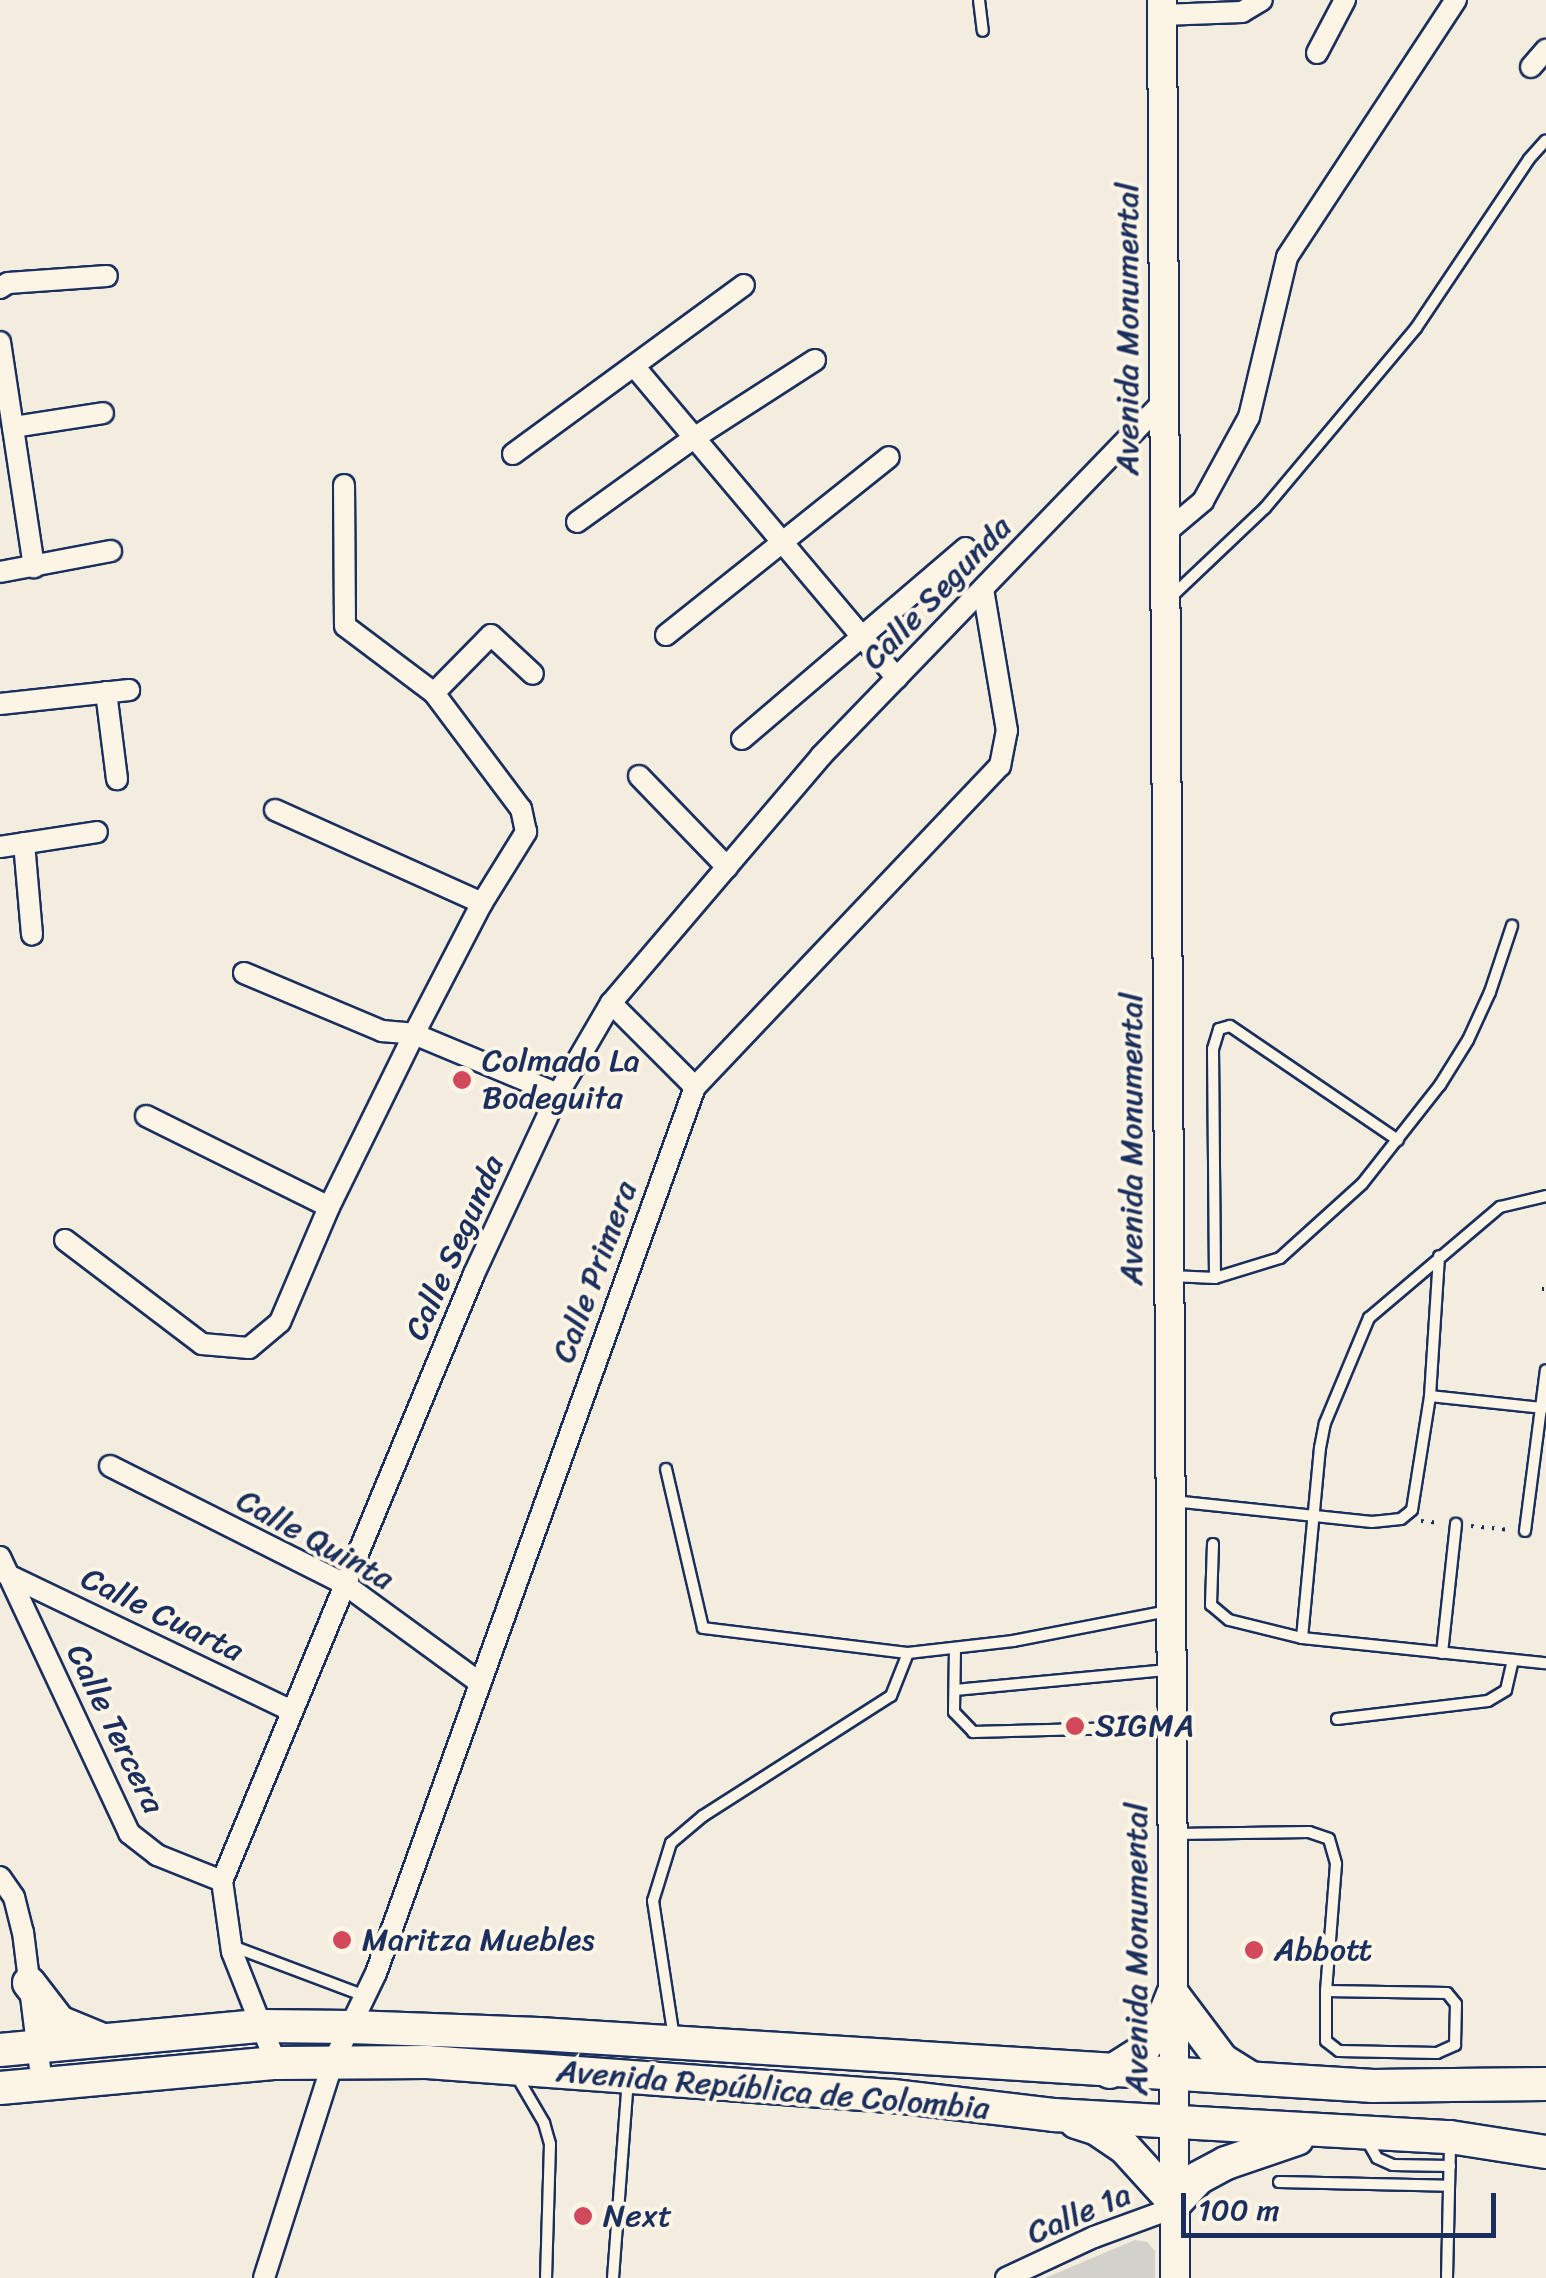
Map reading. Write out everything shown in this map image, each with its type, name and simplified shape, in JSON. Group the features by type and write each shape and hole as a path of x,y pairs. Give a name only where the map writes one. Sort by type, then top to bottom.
{"main road":[{"name":"Avenida Monumental","path":"1162,7 1175,2278"},
{"path":"29,1983 60,2022 104,2041"},
{"path":"1110,2072 1140,2052 1159,2028 1173,1996 1222,2060 1253,2080"},
{"name":"Avenida República de Colombia","path":"0,2050 261,2026 351,2027 548,2034 1253,2080 1451,2088 1546,2084"},
{"path":"546,2068 548,2034"},
{"name":"Avenida República de Colombia","path":"0,2088 276,2063 510,2066 894,2096 1054,2115 1365,2133 1450,2152 1546,2152"},
{"path":"1054,2115 1097,2129 1124,2147 1176,2205 1198,2178 1226,2163 1286,2141 1326,2133"}],"street":[{"path":"1162,7 1242,12 1262,0"},
{"path":"1317,53 1345,0"},
{"path":"1165,532 1202,501 1249,417 1287,257 1456,0"},
{"path":"1532,67 1546,50"},
{"path":"0,288 8,283 107,276"},
{"path":"513,454 744,285"},
{"path":"0,342 34,567"},
{"path":"577,522 694,438 815,360"},
{"path":"634,366 897,678"},
{"name":"Calle Segunda","path":"222,1882 474,1274 558,1094 612,1003 821,756 1163,402"},
{"path":"13,427 103,413"},
{"path":"666,635 889,457"},
{"path":"65,1240 202,1344 249,1348 280,1322 330,1207 414,1034 482,904 526,832 526,820 434,693 345,626 344,484"},
{"path":"742,739 966,548"},
{"path":"0,572 111,551"},
{"name":"Calle Primera","path":"264,2278 334,2062 366,1996 694,1087 1000,766 1007,731 984,589"},
{"path":"434,693 491,635 533,674"},
{"path":"0,704 129,690"},
{"path":"106,692 117,779"},
{"path":"639,776 727,867"},
{"path":"275,810 482,904"},
{"path":"0,847 97,832"},
{"path":"24,844 32,935"},
{"path":"244,974 382,1031 414,1034 558,1094"},
{"path":"612,1003 694,1087"},
{"path":"146,1116 330,1207"},
{"name":"Calle Quinta","path":"110,1466 343,1583 480,1683"},
{"name":"Calle Cuarta","path":"3,1566 292,1711"},
{"name":"Calle Tercera","path":"3,1566 129,1833 157,1855 222,1882"},
{"path":"0,1877 29,1983 42,2084"},
{"path":"222,1882 232,1946 276,2063"},
{"name":"Calle 1a","path":"1006,2278 1176,2205"}],"lane":[{"path":"979,0 983,31"},
{"path":"1164,604 1265,508 1416,328 1529,159 1546,140"},
{"path":"1168,1276 1215,1278 1280,1258 1362,1184 1468,1040 1490,992 1512,926"},
{"path":"1215,1278 1213,1049 1219,1029 1230,1026 1398,1140"},
{"path":"1302,1638 1325,1423 1368,1318 1500,1207 1546,1196"},
{"path":"1169,1501 1372,1522 1402,1518 1416,1499 1430,1396 1439,1256"},
{"path":"1526,1531 1546,1370"},
{"path":"1430,1396 1542,1408"},
{"path":"666,1469 702,1628 908,1653 1014,1641 1170,1610"},
{"path":"1442,1653 1456,1524"},
{"path":"1212,1544 1210,1597 1214,1611 1229,1620 1302,1638 1546,1663"},
{"path":"954,1648 954,1712 973,1732 1171,1727"},
{"path":"674,2044 653,1901 671,1844 703,1816 891,1696 908,1653"},
{"path":"1337,1719 1488,1701 1506,1690 1513,1660"},
{"path":"955,1690 1170,1670"},
{"path":"1172,1834 1309,1832 1329,1839 1336,1864 1326,1990 1324,2036 1332,2050 1437,2052 1455,2045 1456,2004 1447,1993 1326,1990"},
{"path":"232,1946 366,1996"},
{"path":"510,2066 544,2123 550,2144 546,2278"},
{"path":"613,2278 629,2076"},
{"path":"1447,2278 1450,2152"},
{"path":"1279,2182 1449,2186"}],"path":[{"path":"1402,1518 1526,1531"}],"shaded area":[{"path":"1135,2240 1147,2242 1155,2251 1155,2278 1045,2278"}],"place":[{"name":"Colmado La Bodeguita","path":"462,1080"},
{"name":"SIGMA","path":"1075,1726"},
{"name":"Maritza Muebles","path":"342,1940"},
{"name":"Abbott","path":"1254,1950"},
{"name":"Next","path":"583,2216"}]}
